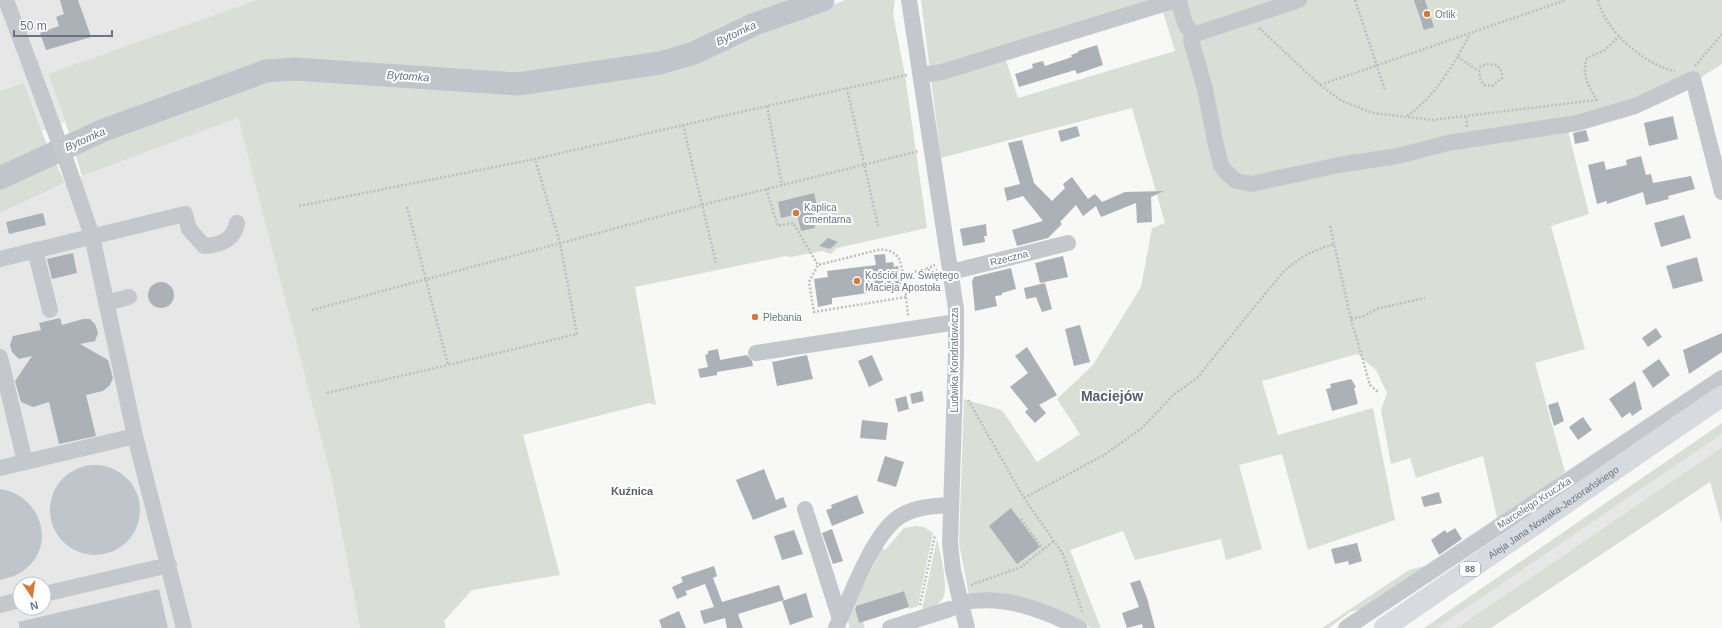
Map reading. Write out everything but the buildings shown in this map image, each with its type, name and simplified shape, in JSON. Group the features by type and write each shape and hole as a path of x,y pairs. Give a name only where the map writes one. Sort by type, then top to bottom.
{"main road":[{"name":"Aleja Jana Nowaka-Jeziorańskiego","path":"1384,628 1722,396"},
{"name":"Aleja Jana Nowaka-Jeziorańskiego","path":"1407,628 1722,412"}],"street":[{"path":"6,0 55,130 92,236 135,436 184,628"},
{"name":"Ludwika Kondratowicza","path":"909,0 932,146 944,271 956,322 950,549 956,606 967,628"},
{"path":"921,75 942,72 1177,0 1186,26 1192,32 1200,34 1299,0"},
{"path":"1192,32 1191,40 1205,90 1218,156 1225,171 1236,181 1242,183 1261,183 1339,165 1398,156 1430,147 1577,123 1634,106 1692,75 1722,192"},
{"path":"0,259 185,214 189,229 204,246 214,245 228,240 236,230 237,223"},
{"name":"Rzeczna","path":"944,271 1068,243"},
{"path":"35,250 50,310"},
{"path":"106,302 129,297"},
{"path":"756,353 956,322"},
{"path":"0,357 26,462"},
{"name":"Marcelego Kruczka","path":"1346,628 1722,378"},
{"path":"0,468 135,436"},
{"path":"838,624 872,554 891,524 903,515 926,507 951,505"},
{"path":"805,509 838,624"},
{"path":"52,592 169,565"},
{"path":"890,628 972,601 995,600 1019,604 1060,619 1082,624"},
{"path":"0,605 12,602"}],"path":[{"path":"1355,0 1385,90"},
{"path":"1320,85 1566,0"},
{"path":"1598,0 1606,19 1619,36 1640,55 1665,69 1692,75 1722,34"},
{"path":"1249,17 1320,85 1342,101 1373,113 1432,120 1451,119 1596,100"},
{"path":"1406,116 1422,105 1458,57 1470,33"},
{"path":"1605,115 1596,100 1583,68 1587,58 1605,50 1619,36"},
{"path":"1458,57 1479,71 1481,81 1485,85 1492,86 1502,78 1502,72 1496,65 1486,64 1480,68 1479,71"},
{"path":"299,206 535,159 905,75 921,75"},
{"path":"847,88 878,226"},
{"path":"767,106 782,185"},
{"path":"683,125 716,263"},
{"path":"312,310 702,205 916,152 932,146"},
{"path":"327,393 577,334 560,243 535,159"},
{"path":"766,189 778,226 793,223 818,264"},
{"path":"407,207 448,364"},
{"path":"1330,226 1351,319 1370,385 1378,392"},
{"path":"1024,498 1104,455 1142,428 1173,395 1197,378 1282,273 1295,261 1311,251 1334,244"},
{"path":"818,264 883,250 897,256 906,297 910,328"},
{"path":"818,264 809,282 814,312 906,297"},
{"path":"901,275 923,270 937,264"},
{"path":"923,270 944,271"},
{"path":"1351,319 1364,316 1376,309 1425,298"},
{"path":"963,398 969,400 1024,498 1063,554 1082,624"},
{"path":"1020,519 1043,549"},
{"path":"919,611 935,533"},
{"path":"965,588 1021,566 1054,541"}],"shaded area":[{"path":"0,0 257,0 48,75 65,122 42,131 24,83 0,91"},
{"path":"257,0 799,0 732,27 694,45 647,58 596,67 544,73 481,75 422,72 307,62 264,65 130,112 71,138 48,74"},
{"path":"845,0 895,0 893,14 905,75 927,228 837,248 831,254 822,251 791,257 786,256 635,287 656,405 649,403 523,435 560,575 472,590 444,621 446,628 360,628 331,477 238,118 82,176 75,153 126,128 229,90 288,76 333,78 478,91 550,91 670,71 708,58 780,25"},
{"path":"921,0 1722,0 1722,64 1700,78 1568,131 1589,214 1551,226 1585,349 1535,363 1565,472 1498,522 1483,456 1416,478 1410,458 1391,464 1381,410 1387,393 1376,370 1357,354 1262,381 1278,435 1373,408 1395,520 1308,550 1282,454 1239,465 1262,549 1226,560 1221,539 1135,560 1123,531 1070,550 1101,628 1091,628 1049,610 969,596 959,543 964,399 1002,410 1037,462 1080,434 1057,399 1093,365 1141,287 1152,228 1165,223 1132,108 941,158","holes":["1162,9 1175,51 1018,98 1005,57"]},
{"path":"24,83 48,148 0,169 0,91"},
{"path":"238,118 331,477 360,628 0,628 0,213 82,176"},
{"path":"55,161 65,183 0,213 0,187"},
{"path":"1722,423 1722,434 1437,628 1424,628"},
{"path":"1722,434 1722,447 1457,628 1437,628"},
{"path":"1722,447 1722,525 1710,482 1491,628 1457,628"},
{"path":"95,465 112,468 127,478 137,493 140,510 137,527 127,542 112,552 95,555 78,552 63,542 53,527 50,510 53,493 63,478 78,468"},
{"path":"0,489 14,493 26,501 35,511 40,523 42,536 40,548 34,561 20,573 0,580"},
{"path":"916,526 924,527 933,533 918,606 909,609 903,591 854,607 859,623 863,622 865,628 850,628 847,619 882,548 885,550 904,528"},
{"path":"937,539 944,570 944,595 938,604 922,609"},
{"path":"1433,564 1363,609 1350,612 1329,628 1322,628 1409,570"},
{"path":"159,589 168,628 20,628 18,622 44,616 52,616 52,614"}],"waterway":[{"name":"Bytomka","path":"0,178 104,130 266,71 295,69 518,84 660,63 694,53 755,24 823,0"}],"place":[{"name":"Orlik","path":"1427,14"},
{"name":"Kaplica cmentarna","path":"796,213"},
{"name":"Kościół pw. Świętego Macieja Apostoła","path":"857,281"},
{"name":"Plebania","path":"755,317"}],"district":[{"name":"Maciejów","path":"1112,396"},
{"name":"Kuźnica","path":"632,491"}]}
